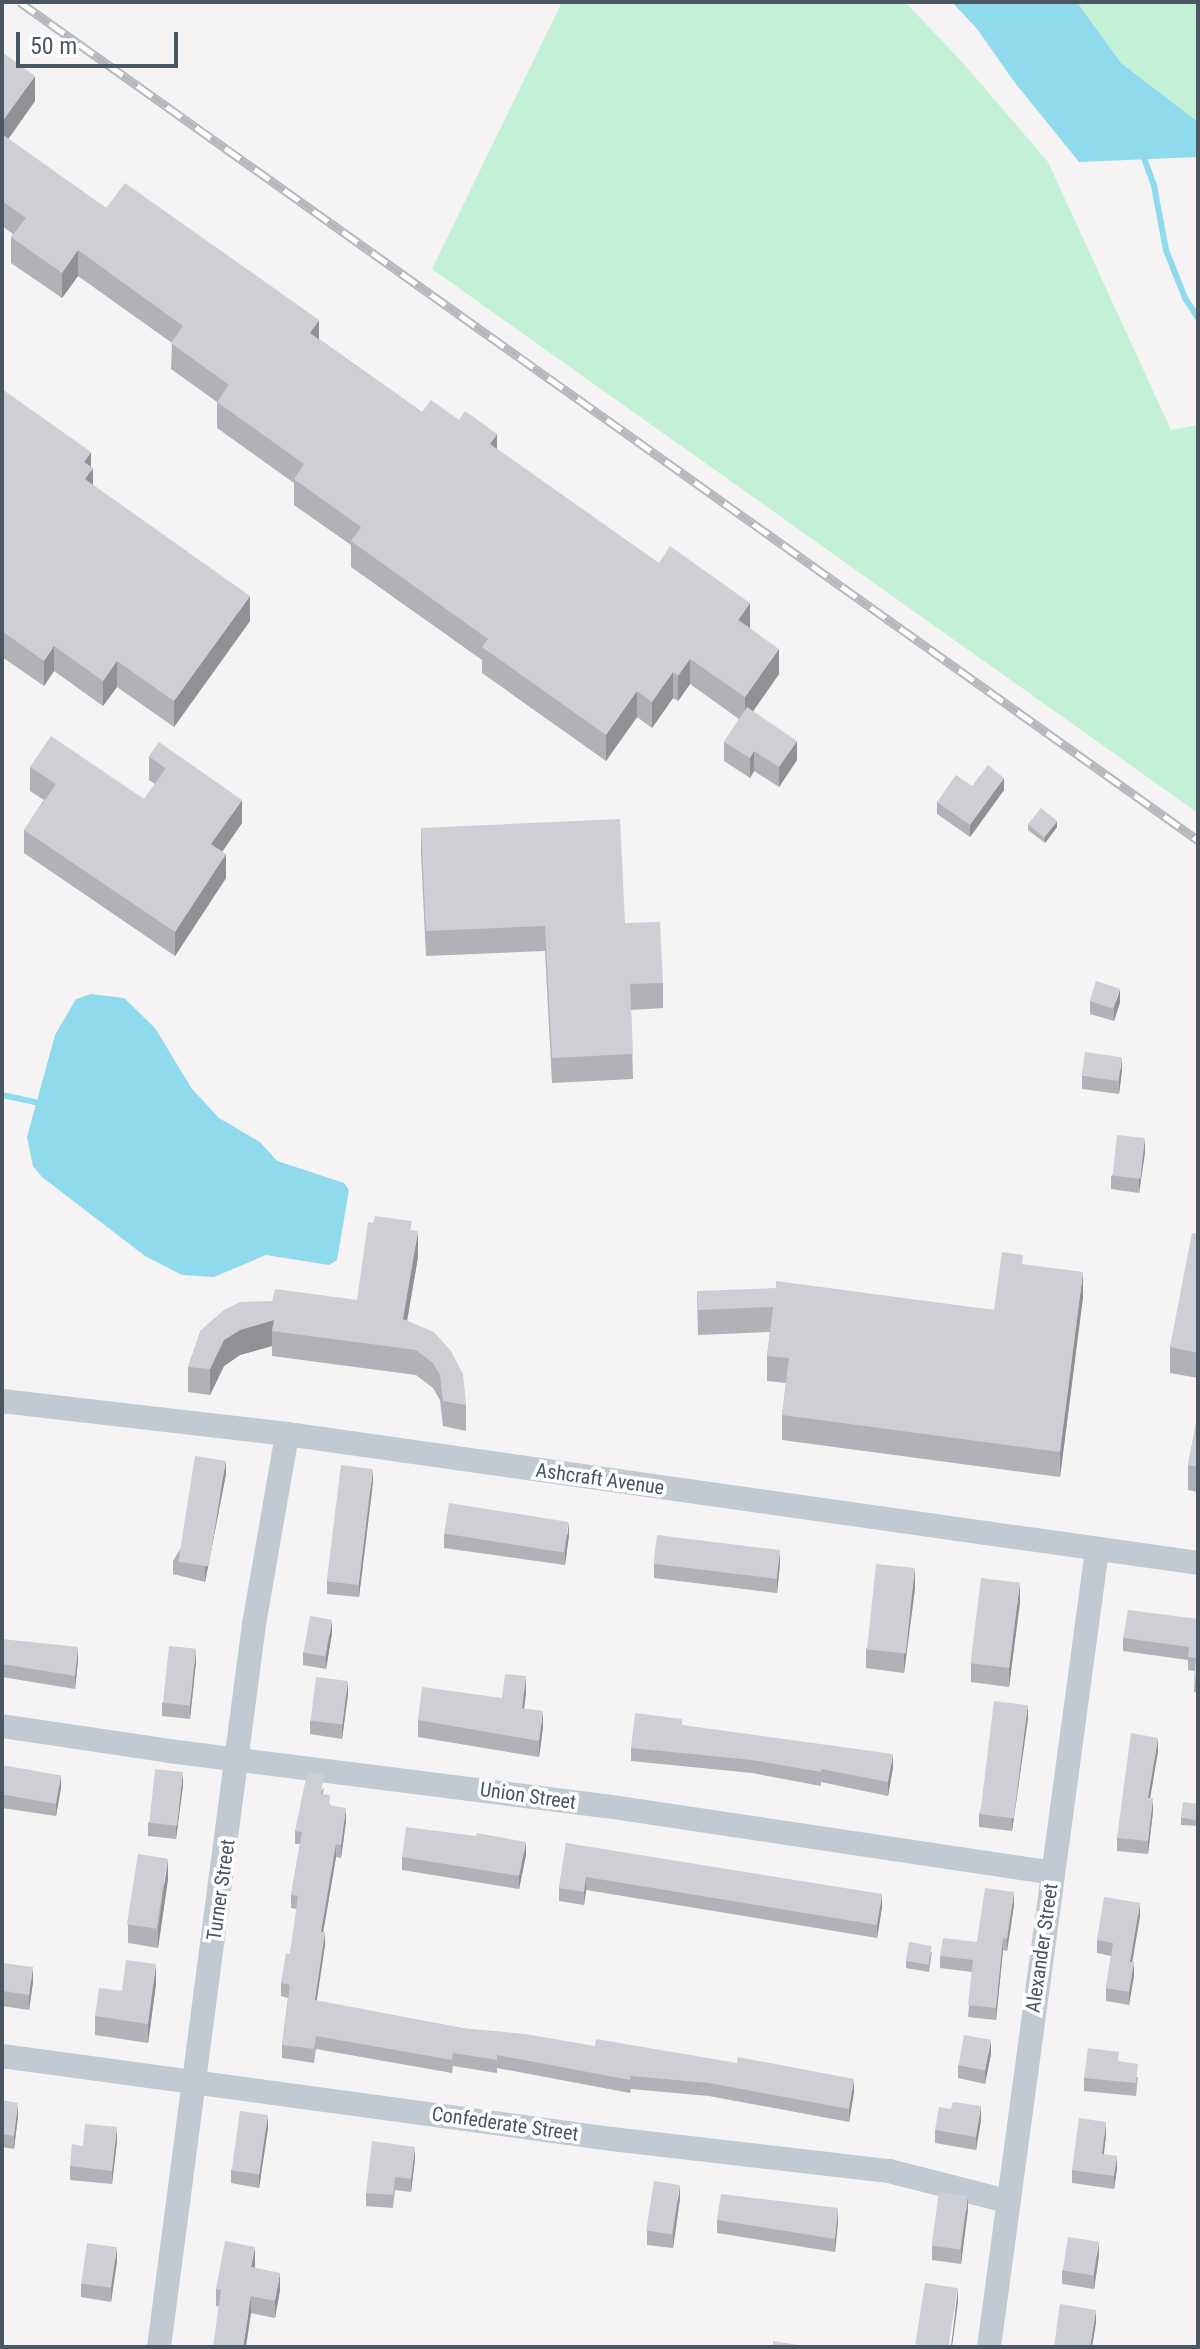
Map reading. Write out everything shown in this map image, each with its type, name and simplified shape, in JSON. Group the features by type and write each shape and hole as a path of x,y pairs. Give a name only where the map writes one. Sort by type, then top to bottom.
{"street":[{"name":"Ashcraft Avenue","path":"2,1401 287,1434 1198,1563"},
{"name":"Turner Street","path":"159,2347 254,1624 287,1434"},
{"name":"Alexander Street","path":"989,2347 1097,1550"},
{"name":"Union Street","path":"2,1726 238,1760 398,1778 1052,1873"},
{"name":"Confederate Street","path":"2,2056 813,2165 889,2171 1007,2201"}],"green space":[{"path":"562,2 905,2 963,63 1048,162 1171,430 1198,425 1198,813 432,269"},
{"path":"1077,2 1198,2 1198,122 1121,63"}],"water":[{"path":"952,2 1077,2 1121,63 1198,122 1198,157 1079,162 1012,79 978,30"},
{"path":"91,994 124,998 155,1028 192,1089 219,1118 260,1142 277,1161 344,1183 349,1190 337,1260 329,1265 266,1255 214,1277 182,1275 145,1256 42,1177 33,1166 27,1137 55,1035 76,999"}],"building":[{"path":"2,52 35,76 2,122"},
{"path":"2,134 106,208 125,183 319,320 310,333 422,412 431,400 459,420 465,411 497,434 490,444 659,563 670,546 750,603 738,620 779,649 745,697 690,659 678,676 673,672 652,702 637,691 606,735 482,647 488,639 351,541 361,527 294,479 304,464 217,402 229,385 171,343 183,326 78,250 62,273 11,237 26,218 2,201"},
{"path":"2,389 91,452 84,462 93,468 85,479 250,596 174,701 117,661 103,681 54,646 44,661 2,631"},
{"path":"747,707 797,741 779,767 754,751 750,758 724,742"},
{"path":"51,736 144,799 166,768 149,756 159,742 242,800 211,844 226,854 175,932 24,830 56,784 30,767"},
{"path":"988,765 1004,778 970,825 937,802 956,775 972,786"},
{"path":"1041,808 1057,821 1044,838 1028,824"},
{"path":"620,819 625,923 660,922 663,983 630,984 633,1054 552,1058 545,926 426,931 421,828"},
{"path":"1096,981 1120,989 1113,1009 1090,1001"},
{"path":"1085,1052 1122,1057 1118,1081 1082,1076"},
{"path":"1117,1135 1145,1138 1141,1179 1113,1176"},
{"path":"375,1216 412,1221 410,1230 418,1231 403,1319 434,1332 451,1351 463,1374 466,1405 443,1401 440,1375 433,1363 416,1350 272,1331 274,1320 240,1330 224,1340 210,1369 188,1367 201,1330 224,1310 240,1302 272,1301 275,1289 357,1300 368,1222 373,1223"},
{"path":"1192,1233 1198,1234 1198,1353 1170,1347"},
{"path":"1002,1252 1023,1255 1022,1264 1083,1272 1060,1452 782,1415 789,1358 767,1356 773,1307 698,1310 697,1291 776,1288 776,1281 994,1310"},
{"path":"1198,1413 1198,1467 1188,1465"},
{"path":"195,1456 226,1461 209,1567 178,1562"},
{"path":"341,1465 373,1469 359,1585 327,1581"},
{"path":"449,1503 569,1522 564,1553 444,1534"},
{"path":"657,1535 780,1550 777,1579 653,1564"},
{"path":"876,1564 915,1568 906,1654 867,1650"},
{"path":"981,1578 1020,1583 1009,1668 971,1663"},
{"path":"1128,1610 1198,1619 1198,1680 1194,1679 1196,1658 1188,1657 1189,1647 1123,1638"},
{"path":"310,1616 332,1620 325,1656 304,1652"},
{"path":"2,1639 78,1647 75,1676 2,1664"},
{"path":"169,1646 196,1649 190,1706 163,1703"},
{"path":"505,1674 526,1676 522,1708 543,1711 539,1741 418,1720 422,1687 502,1698"},
{"path":"316,1677 348,1681 342,1725 311,1721"},
{"path":"994,1701 1028,1705 1014,1818 980,1814"},
{"path":"635,1713 682,1719 682,1725 893,1754 888,1782 821,1769 821,1772 752,1760 631,1748"},
{"path":"1131,1733 1158,1738 1148,1798 1153,1798 1148,1841 1117,1838"},
{"path":"2,1765 61,1775 56,1804 2,1794"},
{"path":"155,1769 183,1772 177,1826 149,1823"},
{"path":"307,1773 324,1774 321,1794 330,1795 329,1805 346,1808 341,1845 336,1844 321,1932 325,1932 315,2000 462,2028 525,2034 595,2046 596,2039 737,2063 738,2057 854,2079 849,2109 709,2083 631,2076 630,2080 497,2055 497,2060 453,2053 452,2060 316,2036 314,2049 282,2045 290,1985 281,1983 286,1953 290,1954 298,1896 291,1895 302,1832 295,1831"},
{"path":"1183,1802 1198,1804 1196,1820 1181,1818"},
{"path":"406,1827 476,1836 477,1833 526,1842 519,1876 402,1857"},
{"path":"566,1843 882,1894 877,1925 586,1877 584,1892 559,1888"},
{"path":"138,1854 168,1859 157,1929 127,1924"},
{"path":"985,1888 1014,1892 1007,1939 1003,1938 996,2008 968,2005 973,1960 940,1956 943,1938 977,1942"},
{"path":"1104,1897 1140,1903 1130,1962 1134,1962 1129,1992 1106,1988 1113,1943 1097,1940"},
{"path":"909,1942 932,1946 928,1965 906,1961"},
{"path":"126,1960 156,1964 148,2024 95,2016 99,1988 122,1991"},
{"path":"2,1963 33,1967 29,1995 2,1991"},
{"path":"964,2035 991,2040 985,2070 959,2066"},
{"path":"1088,2048 1119,2052 1118,2061 1138,2064 1136,2083 1084,2078"},
{"path":"2,2100 18,2103 14,2136 2,2134"},
{"path":"953,2102 981,2106 976,2137 935,2130 939,2107 951,2109"},
{"path":"240,2111 268,2115 259,2174 232,2170"},
{"path":"1079,2118 1106,2122 1102,2154 1117,2156 1114,2176 1072,2170"},
{"path":"85,2124 117,2127 112,2171 70,2166 72,2144 83,2146"},
{"path":"372,2141 415,2147 411,2179 395,2177 393,2195 366,2193"},
{"path":"654,2181 680,2185 672,2234 646,2230"},
{"path":"939,2192 968,2196 960,2250 931,2245"},
{"path":"721,2194 838,2208 835,2239 717,2220"},
{"path":"1068,2237 1099,2242 1093,2275 1063,2271"},
{"path":"225,2241 255,2247 251,2267 280,2273 275,2301 251,2296 243,2347 213,2347 221,2290 216,2289"},
{"path":"87,2243 117,2247 111,2288 81,2284"},
{"path":"925,2283 958,2288 948,2347 915,2347"},
{"path":"1060,2304 1096,2310 1090,2347 1054,2347"},
{"path":"773,2341 804,2346 804,2347 773,2347"}],"waterway":[{"path":"1146,151 1144,158 1154,186 1166,250 1185,298 1198,318"},
{"path":"2,1095 41,1103"}],"railway":[{"path":"20,2 1198,840"}]}
